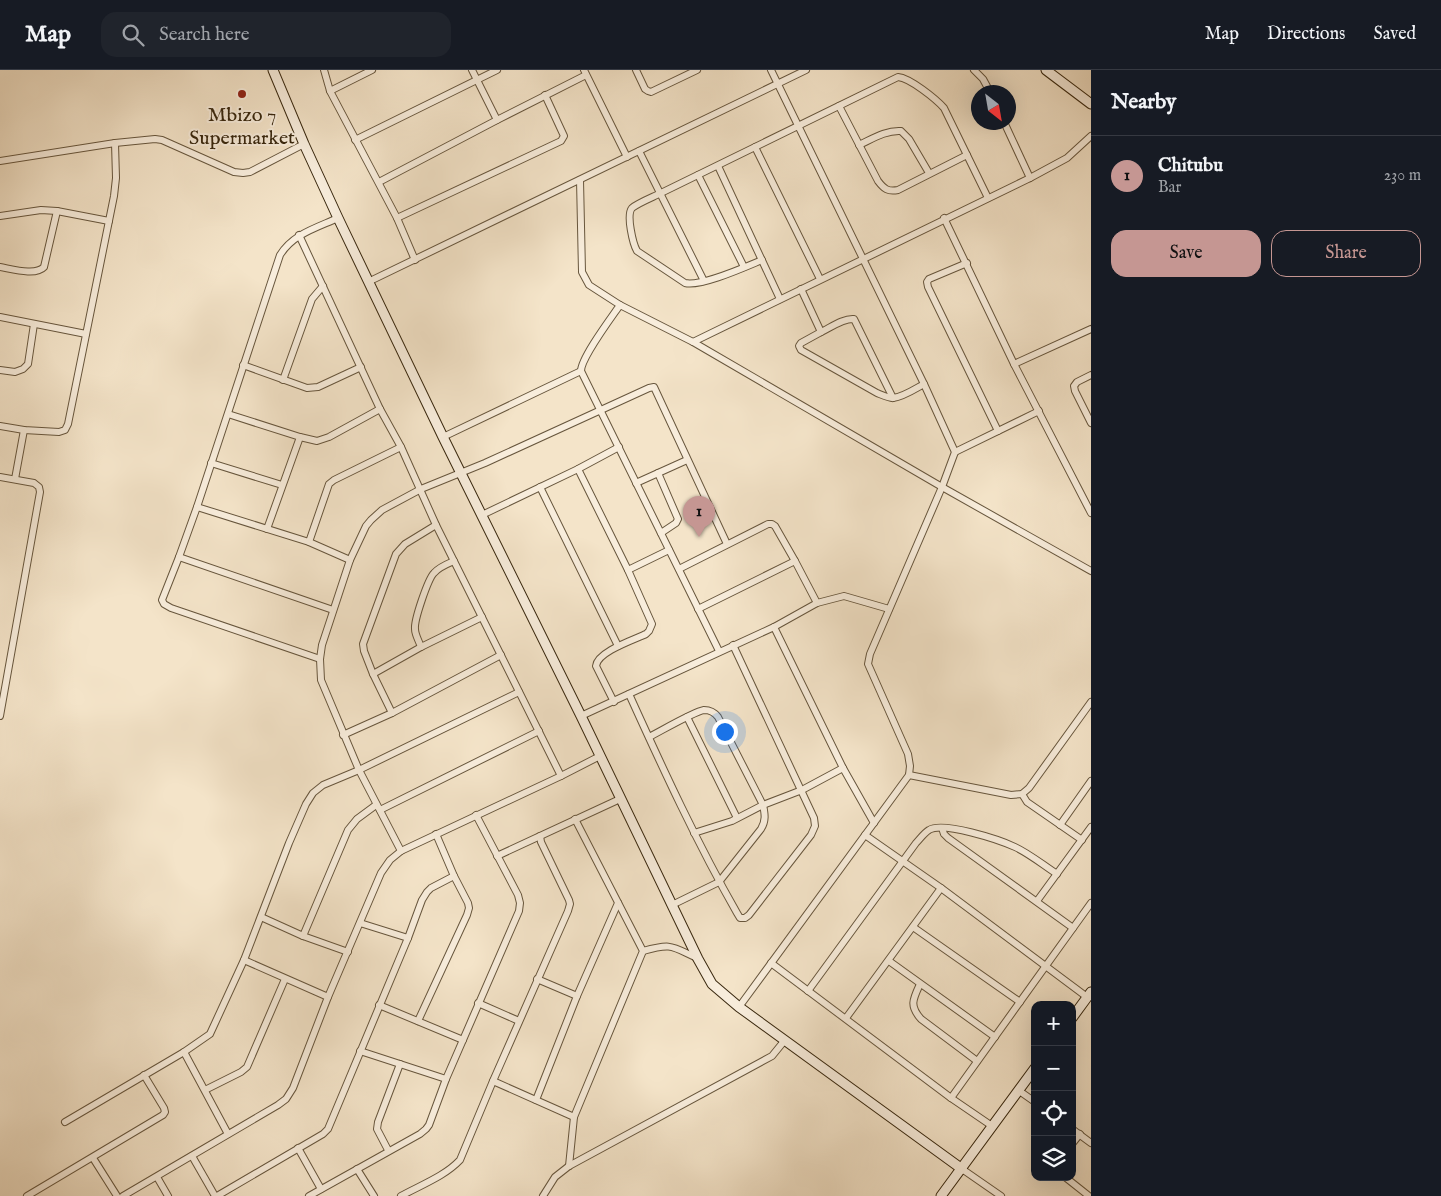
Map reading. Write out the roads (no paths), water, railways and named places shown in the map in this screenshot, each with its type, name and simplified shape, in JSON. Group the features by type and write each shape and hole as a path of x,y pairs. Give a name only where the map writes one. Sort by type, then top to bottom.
{"street":[{"path":"273,70 304,144 368,282 698,959 712,984 739,1007 1001,1196"},
{"path":"324,70 330,91 379,182 415,260"},
{"path":"330,91 372,70"},
{"path":"472,70 496,120"},
{"path":"355,140 497,70"},
{"path":"636,70 645,89 651,92 697,70"},
{"path":"771,70 924,384 955,452"},
{"path":"368,282 806,70"},
{"path":"974,70 986,85"},
{"path":"1046,70 1091,104"},
{"path":"379,182 585,72 627,157"},
{"path":"762,260 694,284 685,283 639,253 636,248 630,211 661,193 898,77 904,77 944,108 988,198"},
{"path":"397,218 562,140 564,136 545,95"},
{"path":"839,106 878,181 888,190 898,190 967,155"},
{"path":"1008,130 1030,178"},
{"path":"859,146 893,131 901,131 909,139 929,173"},
{"path":"693,342 944,218 1030,178 1067,158 1091,136"},
{"path":"0,161 115,143 155,139 162,140 234,172 243,173 250,172 304,144"},
{"path":"0,426 24,430 59,432 65,430 68,424 114,196 116,178 115,143"},
{"path":"755,147 820,279"},
{"path":"639,151 704,281"},
{"path":"718,166 780,299"},
{"path":"698,175 744,267"},
{"path":"580,180 582,272 589,285 620,305 693,342 942,487 1091,570"},
{"path":"0,216 41,210 57,211 109,221"},
{"path":"0,267 35,272 41,270 44,267 57,211"},
{"path":"320,659 167,606 162,600 179,557 228,414 280,255 291,241 299,235 338,218"},
{"path":"944,218 1014,364 1091,513"},
{"path":"299,235 380,409 421,489 436,525 561,776"},
{"path":"966,263 929,279 927,282 998,431"},
{"path":"284,380 312,299 322,286"},
{"path":"801,288 820,332"},
{"path":"620,305 581,366 581,371 719,651"},
{"path":"0,317 86,334"},
{"path":"893,398 854,319 851,318 820,332 799,346 800,350 877,393 893,398 924,384"},
{"path":"0,370 15,372 23,369 28,364 34,324"},
{"path":"1014,364 1091,329"},
{"path":"243,365 307,388 318,387 361,367"},
{"path":"443,436 581,371"},
{"path":"1091,375 1077,382 1074,386 1091,423"},
{"path":"401,850 358,770 320,680 322,644 350,560 371,520 382,510 421,489 485,463 600,409 654,387 727,544"},
{"path":"228,414 317,441 323,440 380,409"},
{"path":"739,1007 909,776 908,754 868,664 870,654 942,487 955,452 1038,411"},
{"path":"15,479 24,430"},
{"path":"267,529 300,437"},
{"path":"309,542 329,484 401,447"},
{"path":"482,515 619,447"},
{"path":"636,483 687,460"},
{"path":"211,462 282,485"},
{"path":"578,468 652,624 646,634 618,646 596,661 596,666 614,702"},
{"path":"658,473 678,519 676,523 661,533"},
{"path":"0,476 34,483 39,487 40,492 0,716"},
{"path":"540,487 618,646"},
{"path":"196,507 309,542 350,560"},
{"path":"679,569 768,524 772,524 795,561 816,603"},
{"path":"392,712 364,651 363,644 396,554 405,544 436,525"},
{"path":"628,570 669,550"},
{"path":"179,557 333,610"},
{"path":"422,647 416,634 415,622 429,581 432,574 437,570 454,561"},
{"path":"698,610 795,561"},
{"path":"581,716 774,627 816,603 844,596 889,609"},
{"path":"374,674 482,617"},
{"path":"774,627 843,768 874,823"},
{"path":"630,694 694,834 740,918 745,918 750,915 811,835 815,826 814,818 802,790 733,646"},
{"path":"343,735 392,712 501,655"},
{"path":"65,1122 184,1052 210,1034 262,917 289,843 306,804 313,793 323,785 519,692"},
{"path":"909,776 1011,795 1022,794 1030,788 1091,702"},
{"path":"649,737 706,710 715,714 762,805 765,816 764,825 719,882 672,905"},
{"path":"687,718 737,818"},
{"path":"303,936 348,830 357,819 378,807 539,731"},
{"path":"123,1196 286,1099 293,1088 328,997 381,873 390,860 401,850 600,756"},
{"path":"694,834 725,824 762,805 802,790 843,768"},
{"path":"1060,825 1091,782"},
{"path":"1022,794 1027,802 1082,840"},
{"path":"497,856 620,799"},
{"path":"309,1196 426,1130 478,1003 519,911 520,902 518,895 476,815"},
{"path":"575,819 643,951"},
{"path":"1037,901 1091,827"},
{"path":"808,991 902,861 929,830 942,828 970,832 996,840 1016,848 1057,874"},
{"path":"942,828 948,838 1073,928"},
{"path":"418,1021 469,908 436,834"},
{"path":"865,835 1089,995 1076,1013"},
{"path":"401,1196 455,1166 460,1160 519,1020 568,911 569,900 541,842 540,836"},
{"path":"192,1156 216,1196 323,1134 328,1129 422,900 427,892 454,876"},
{"path":"846,1018 941,888"},
{"path":"536,1100 576,996 618,903"},
{"path":"951,1098 1091,903"},
{"path":"262,917 303,936 348,952"},
{"path":"360,922 408,938"},
{"path":"913,928 1020,1002"},
{"path":"643,951 660,946 670,946 678,948 698,959"},
{"path":"569,1166 574,1117 643,951"},
{"path":"244,960 328,997"},
{"path":"889,961 995,1037"},
{"path":"771,963 951,1098 992,1126"},
{"path":"205,1090 241,1072 247,1067 284,979"},
{"path":"537,979 576,996"},
{"path":"920,984 914,999 915,1012 921,1019 977,1062"},
{"path":"478,1003 519,1020"},
{"path":"379,1005 463,1040"},
{"path":"543,1196 555,1177 569,1166 772,1056 785,1040"},
{"path":"360,1051 446,1079"},
{"path":"184,1052 228,1134"},
{"path":"388,1150 378,1129 378,1122 400,1064"},
{"path":"942,1196 1031,1073"},
{"path":"27,1196 163,1115 165,1112 164,1108 144,1075"},
{"path":"493,1081 574,1117"},
{"path":"1018,1090 1031,1099"},
{"path":"1076,1132 1091,1143"},
{"path":"1076,1139 1080,1134"},
{"path":"298,1148 321,1189"},
{"path":"93,1158 117,1196"},
{"path":"357,1169 374,1196"},
{"path":"157,1177 168,1196"},
{"path":"1070,1181 1089,1196"}],"place":[{"name":"Mbizo 7 Supermarket","path":"242,94"},
{"name":"Chitubu","path":"699,537"}]}
